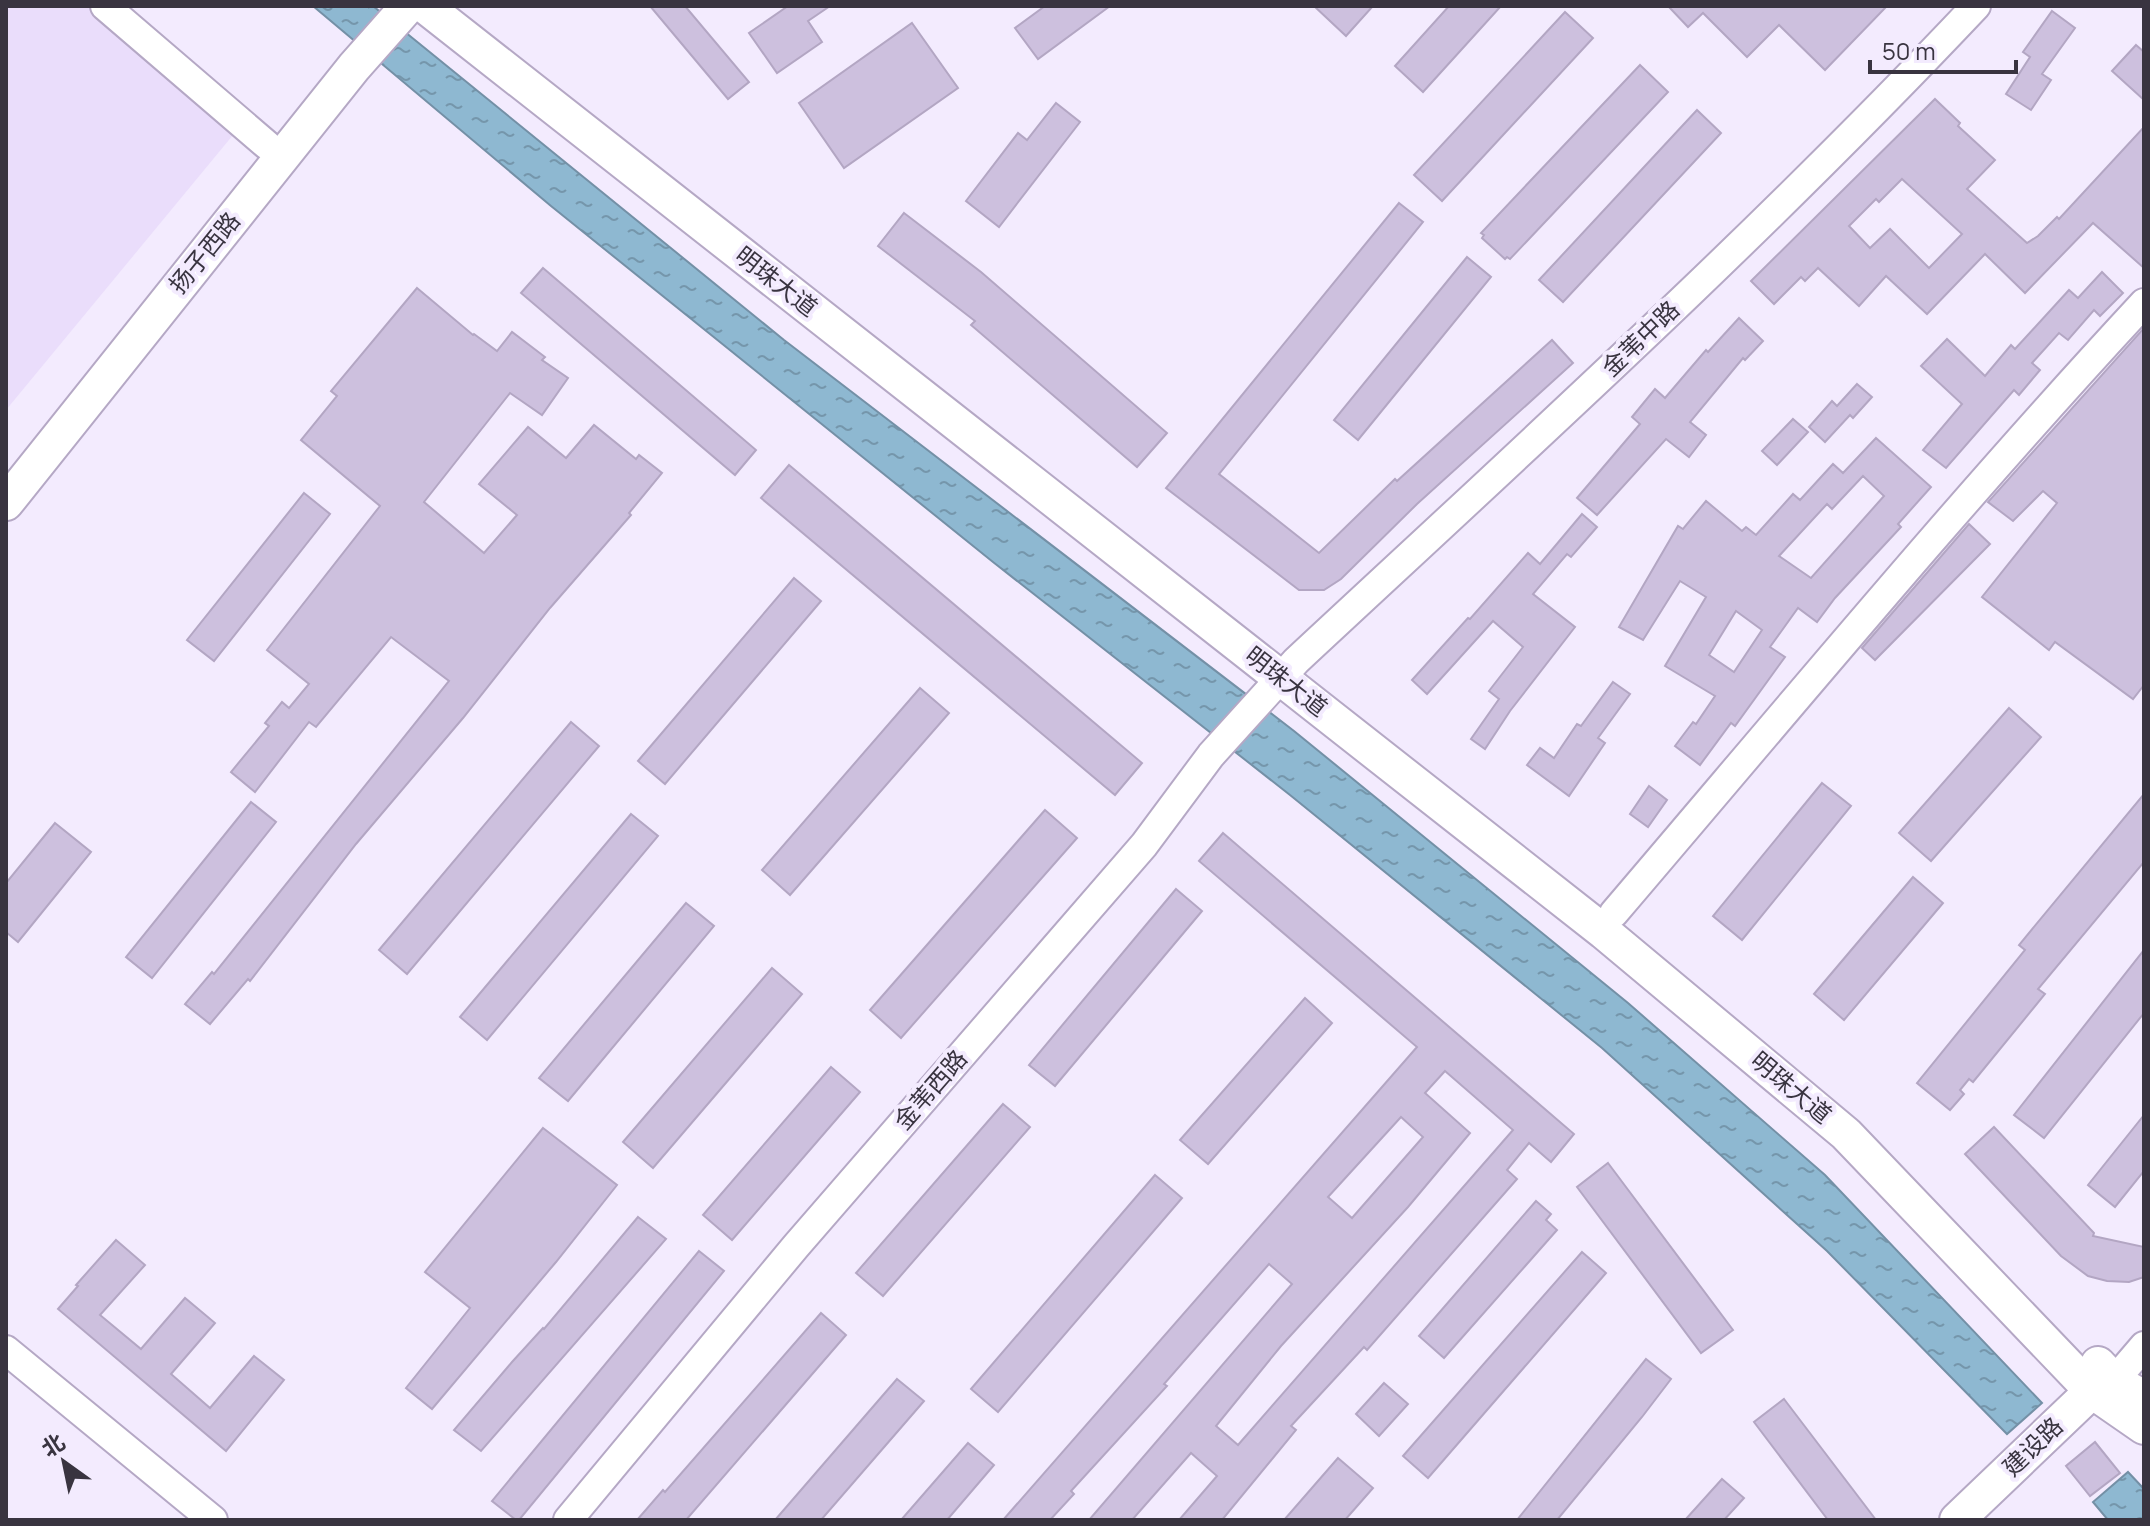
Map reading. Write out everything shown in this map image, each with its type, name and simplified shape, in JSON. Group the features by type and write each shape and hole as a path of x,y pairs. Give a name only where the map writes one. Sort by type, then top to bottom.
{"main road":[{"name":"明珠大道","path":"457,6 1281,677 1604,932 1846,1134 2104,1391"},
{"name":"扬子西路","path":"6,474 267,145 347,59 403,8"},
{"name":"明珠大道","path":"403,8 1281,677 1614,913 1859,1119 2104,1391"},
{"name":"扬子西路","path":"6,503 347,59"},
{"path":"2104,1391 2144,1398"},
{"path":"2104,1391 2144,1427"},
{"name":"建设路","path":"1957,1520 2104,1391"},
{"name":"建设路","path":"1989,1520 2104,1391"}],"street":[{"path":"105,6 267,145"},
{"name":"金苇中路","path":"1281,677 1614,365 1913,72 1976,6"},
{"path":"1614,913 1888,591 2074,378 2144,303"},
{"name":"金苇西路","path":"568,1520 796,1246 1144,845 1211,755 1281,677"},
{"name":"建设路","path":"2104,1391 2144,1346"},
{"path":"6,1350 213,1520"}],"shaded area":[{"path":"6,6 91,6 233,135 6,410"}],"water":[{"path":"313,6 373,6 784,340 1294,731 1628,1003 1825,1175 2042,1403 2007,1434 1827,1251 1602,1048 551,206"},
{"path":"2128,1472 2144,1489 2144,1520 2108,1520 2093,1502"}],"building":[{"path":"650,6 685,6 749,82 728,99"},
{"path":"788,6 830,6 808,21 822,42 777,73 749,33"},
{"path":"1045,6 1110,6 1038,59 1015,28"},
{"path":"1314,6 1373,6 1346,36"},
{"path":"1449,6 1501,6 1423,92 1395,66"},
{"path":"1668,6 1887,6 1825,70 1779,25 1747,57 1703,13 1688,27"},
{"path":"2052,11 2075,28 2042,74 2051,80 2031,110 2006,94 2030,57 2023,52"},
{"path":"1565,12 1593,38 1442,201 1414,175"},
{"path":"912,23 958,88 844,168 799,103"},
{"path":"2136,45 2144,52 2144,100 2112,71"},
{"path":"1640,65 1668,92 1510,259 1505,259 1482,238 1484,235 1481,233"},
{"path":"1935,99 1960,123 1958,126 1995,160 1967,189 2027,243 2057,217 2059,219 2144,127 2144,268 2093,223 2025,293 1985,254 1927,314 1886,276 1859,306 1818,268 1805,281 1801,277 1774,304 1751,281","holes":["1902,179 1962,234 1929,268 1890,229 1870,248 1849,226"]},
{"path":"1056,103 1080,122 999,227 966,201 1018,133 1027,140"},
{"path":"1697,110 1721,133 1563,302 1539,280"},
{"path":"1399,203 1423,222 1219,474 1319,553 1395,479 1397,481 1552,340 1573,363 1417,504 1341,579 1324,590 1299,590 1166,488"},
{"path":"904,213 981,272 1167,433 1137,467 971,325 975,321 878,246"},
{"path":"1467,257 1491,277 1358,440 1334,420"},
{"path":"543,268 756,450 735,475 521,293"},
{"path":"2102,272 2123,293 2100,316 2094,310 2068,340 2059,333 2032,363 2040,370 2019,395 2014,390 1946,468 1923,450 1962,404 1921,366 1947,339 1985,376 2011,345 2015,349 2069,290 2078,298"},
{"path":"417,288 497,351 512,332 545,357 542,360 568,378 542,415 510,393 424,502 484,553 517,515 479,484 528,427 566,458 594,425 636,459 639,455 662,473 629,513 631,515 550,608 463,718 356,844 250,981 248,979 210,1024 185,1004 212,972 214,974 449,681 391,637 316,727 309,722 255,792 231,772 269,726 265,723 282,702 289,708 309,684 267,650 380,506 301,440 337,396 331,391"},
{"path":"1739,318 1763,341 1745,360 1743,358 1690,422 1706,435 1689,457 1666,439 1597,515 1577,498 1640,424 1632,417 1655,389 1665,398 1706,350 1708,352"},
{"path":"2144,328 2144,685 2133,699 2055,642 2049,650 1982,597 2057,503 2043,491 2013,521 1988,502"},
{"path":"1857,384 1872,397 1825,442 1809,427 1832,401 1837,406"},
{"path":"1793,419 1808,432 1777,465 1762,451"},
{"path":"1876,438 1931,487 1898,524 1901,527 1835,598 1817,622 1798,608 1770,647 1785,657 1735,726 1731,723 1700,765 1675,746 1693,722 1696,724 1715,696 1665,666 1706,597 1680,581 1643,640 1619,627 1678,526 1683,529 1706,501 1742,531 1746,527 1756,535 1793,494 1800,500 1833,464 1843,473","holes":["1863,476 1884,496 1811,578 1779,556 1827,504 1832,509","1736,611 1762,630 1734,672 1709,655"]},
{"path":"789,465 1142,763 1115,795 761,498"},
{"path":"304,493 330,514 214,661 187,640"},
{"path":"1582,514 1597,527 1571,557 1567,554 1533,594 1575,627 1510,711 1485,749 1471,739 1499,699 1489,691 1523,647 1493,621 1427,694 1412,680 1528,553 1540,564"},
{"path":"1969,524 1990,544 1875,660 1862,648"},
{"path":"794,578 821,601 665,784 638,761"},
{"path":"1613,682 1630,694 1598,738 1605,743 1569,796 1527,765 1540,748 1554,758 1577,724 1581,726"},
{"path":"920,688 949,713 790,895 762,870"},
{"path":"2009,708 2041,737 1931,861 1899,833"},
{"path":"571,722 599,746 407,974 379,950"},
{"path":"1822,783 1851,806 1742,940 1713,916"},
{"path":"1649,786 1667,800 1648,827 1630,814"},
{"path":"2144,794 2144,862 2038,989 2045,994 1973,1082 1969,1079 1960,1090 1964,1094 1950,1110 1917,1083 2025,950 2019,945"},
{"path":"251,802 276,822 152,978 126,957"},
{"path":"1045,810 1077,838 901,1038 870,1010"},
{"path":"631,814 658,836 487,1040 460,1017"},
{"path":"55,823 91,852 18,942 6,932 6,883"},
{"path":"1223,833 1574,1134 1551,1162 1529,1143 1507,1170 1517,1179 1367,1350 1364,1347 1291,1426 1296,1430 1222,1520 1179,1520 1217,1476 1191,1453 1132,1520 1089,1520 1292,1284 1269,1264 1164,1384 1167,1386 1071,1491 1074,1494 1050,1520 1003,1520 1417,1047 1199,861","holes":["1445,1071 1513,1130 1238,1445 1216,1426 1281,1346 1408,1207 1470,1133 1425,1093","1401,1117 1423,1137 1352,1218 1328,1197"]},
{"path":"1913,877 1943,903 1844,1020 1814,994"},
{"path":"1176,889 1202,911 1055,1086 1029,1065"},
{"path":"686,903 714,926 568,1101 539,1078"},
{"path":"2144,950 2144,1013 2044,1138 2014,1115"},
{"path":"772,968 802,994 653,1168 623,1142"},
{"path":"1305,998 1332,1023 1208,1164 1180,1140"},
{"path":"831,1067 860,1092 732,1240 703,1215"},
{"path":"1003,1104 1030,1127 883,1296 856,1273"},
{"path":"2144,1115 2144,1171 2115,1207 2088,1185"},
{"path":"1994,1127 2094,1233 2093,1236 2144,1247 2144,1277 2129,1282 2107,1281 2088,1276 2061,1256 1965,1154"},
{"path":"543,1128 617,1185 432,1409 406,1388 470,1308 425,1272"},
{"path":"1608,1163 1733,1330 1701,1353 1577,1187"},
{"path":"1155,1175 1182,1198 998,1412 971,1389"},
{"path":"1536,1201 1551,1214 1546,1220 1557,1230 1444,1358 1419,1336"},
{"path":"638,1217 666,1239 481,1451 454,1430"},
{"path":"116,1240 145,1265 100,1315 141,1349 185,1298 215,1323 171,1374 210,1408 254,1356 284,1380 226,1451 58,1309"},
{"path":"699,1251 724,1271 516,1520 492,1501"},
{"path":"1582,1252 1606,1273 1428,1478 1403,1456"},
{"path":"821,1313 846,1335 686,1520 637,1520 663,1490 665,1492"},
{"path":"1646,1359 1671,1379 1642,1417 1557,1520 1517,1520"},
{"path":"897,1379 924,1401 821,1520 775,1520"},
{"path":"1384,1383 1408,1404 1379,1436 1356,1414"},
{"path":"1784,1399 1876,1520 1828,1520 1754,1422"},
{"path":"2095,1442 2120,1473 2090,1496 2066,1466"},
{"path":"968,1443 994,1465 947,1520 901,1520"},
{"path":"1338,1458 1373,1488 1345,1520 1284,1520"},
{"path":"1722,1479 1744,1498 1724,1520 1685,1520"}]}
